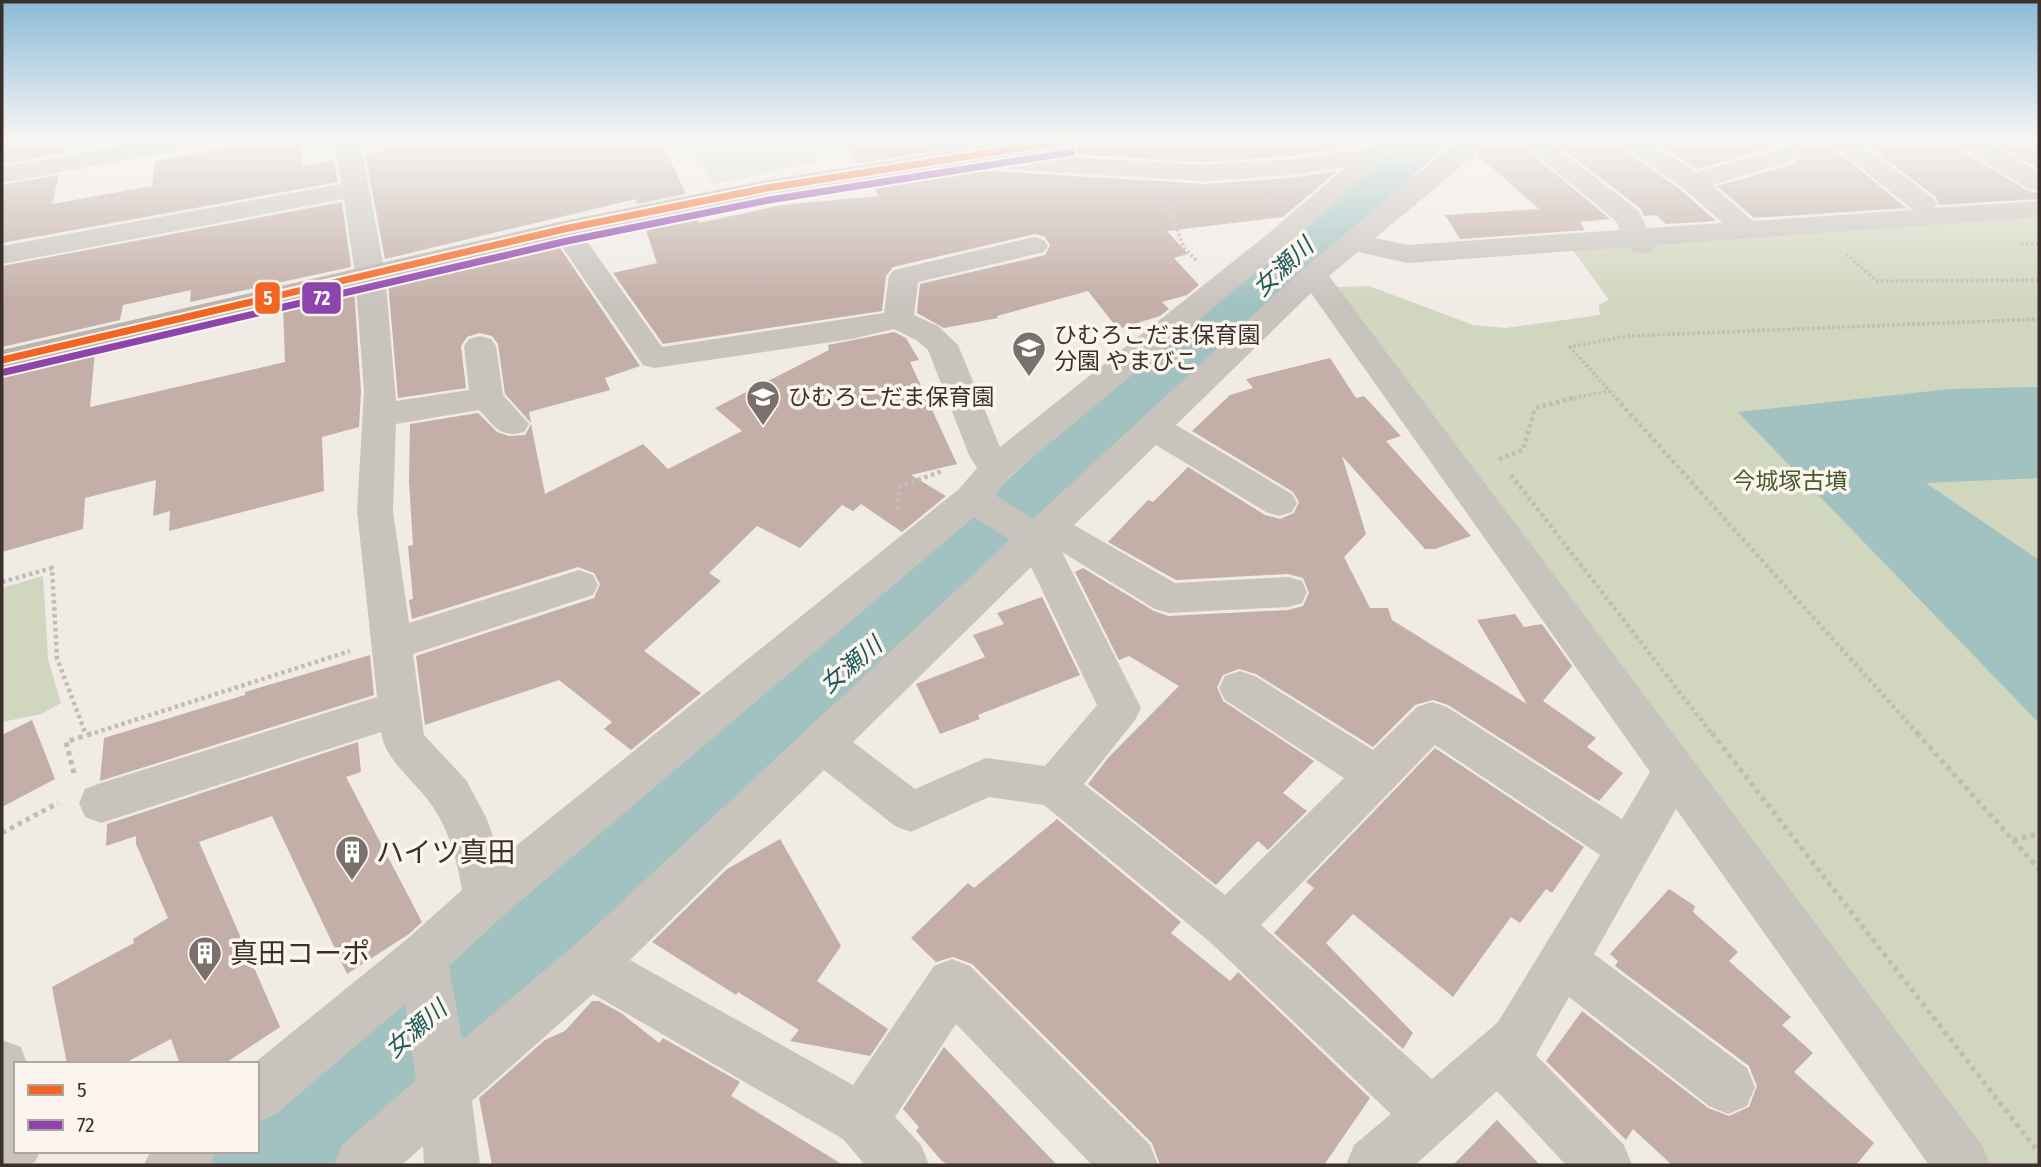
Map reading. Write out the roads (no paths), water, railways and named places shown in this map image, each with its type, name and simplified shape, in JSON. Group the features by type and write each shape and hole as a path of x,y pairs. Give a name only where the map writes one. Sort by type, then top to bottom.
{"main road":[{"path":"2,360 564,229 735,194"}],"street":[{"path":"2,254 326,194"},
{"path":"357,194 370,274 380,391 376,511 404,743 426,762 460,808 472,835 488,898"},
{"path":"259,1093 425,966 488,898 972,498 996,469 1330,194"},
{"path":"362,1165 441,1075 589,964 1319,270 1409,194"},
{"path":"1600,194 1629,217 1640,241"},
{"path":"1707,194 1747,230"},
{"path":"1911,194 1923,204"},
{"path":"1350,242 1408,254 1640,241 1747,230 2039,209"},
{"path":"564,229 654,358 852,329 898,319 927,333 942,345 986,455 996,469"},
{"path":"1274,243 1319,270 1675,771 1962,1165"},
{"path":"898,319 904,276 991,246 1034,247"},
{"path":"480,346 487,398 512,424"},
{"path":"380,415 487,398"},
{"path":"1153,428 1279,503"},
{"path":"972,498 1169,598 1288,592"},
{"path":"1042,533 1120,708 1055,786"},
{"path":"391,641 579,585"},
{"path":"1240,688 1376,775"},
{"path":"82,793 400,708"},
{"path":"1227,926 1432,720 1629,849"},
{"path":"822,743 911,812 986,777 1055,786 1227,926 1432,1115"},
{"path":"1374,1165 1516,1040 1675,771"},
{"path":"1562,961 1728,1087"},
{"path":"589,964 862,1121 901,1165"},
{"path":"425,966 452,1165"},
{"path":"862,1121 952,984 1130,1165"},
{"path":"1499,1055 1604,1165"},
{"path":"2,1066 14,1132"},
{"path":"172,1165 187,1153"}],"water":[{"path":"2039,387 2039,478 1926,483 2039,560 2039,723 1738,412 1950,389"}],"waterway":[{"name":"女瀬川","path":"259,1165 480,973 883,639 1361,194"}],"place":[{"name":"ひむろこだま保育園 分園 やまびこ","path":"1029,378"},
{"name":"ひむろこだま保育園","path":"763,427"},
{"name":"ハイツ真田","path":"352,882"},
{"name":"真田コーポ","path":"205,983"}],"park label":[{"name":"今城塚古墳","path":"1790,481"}]}
